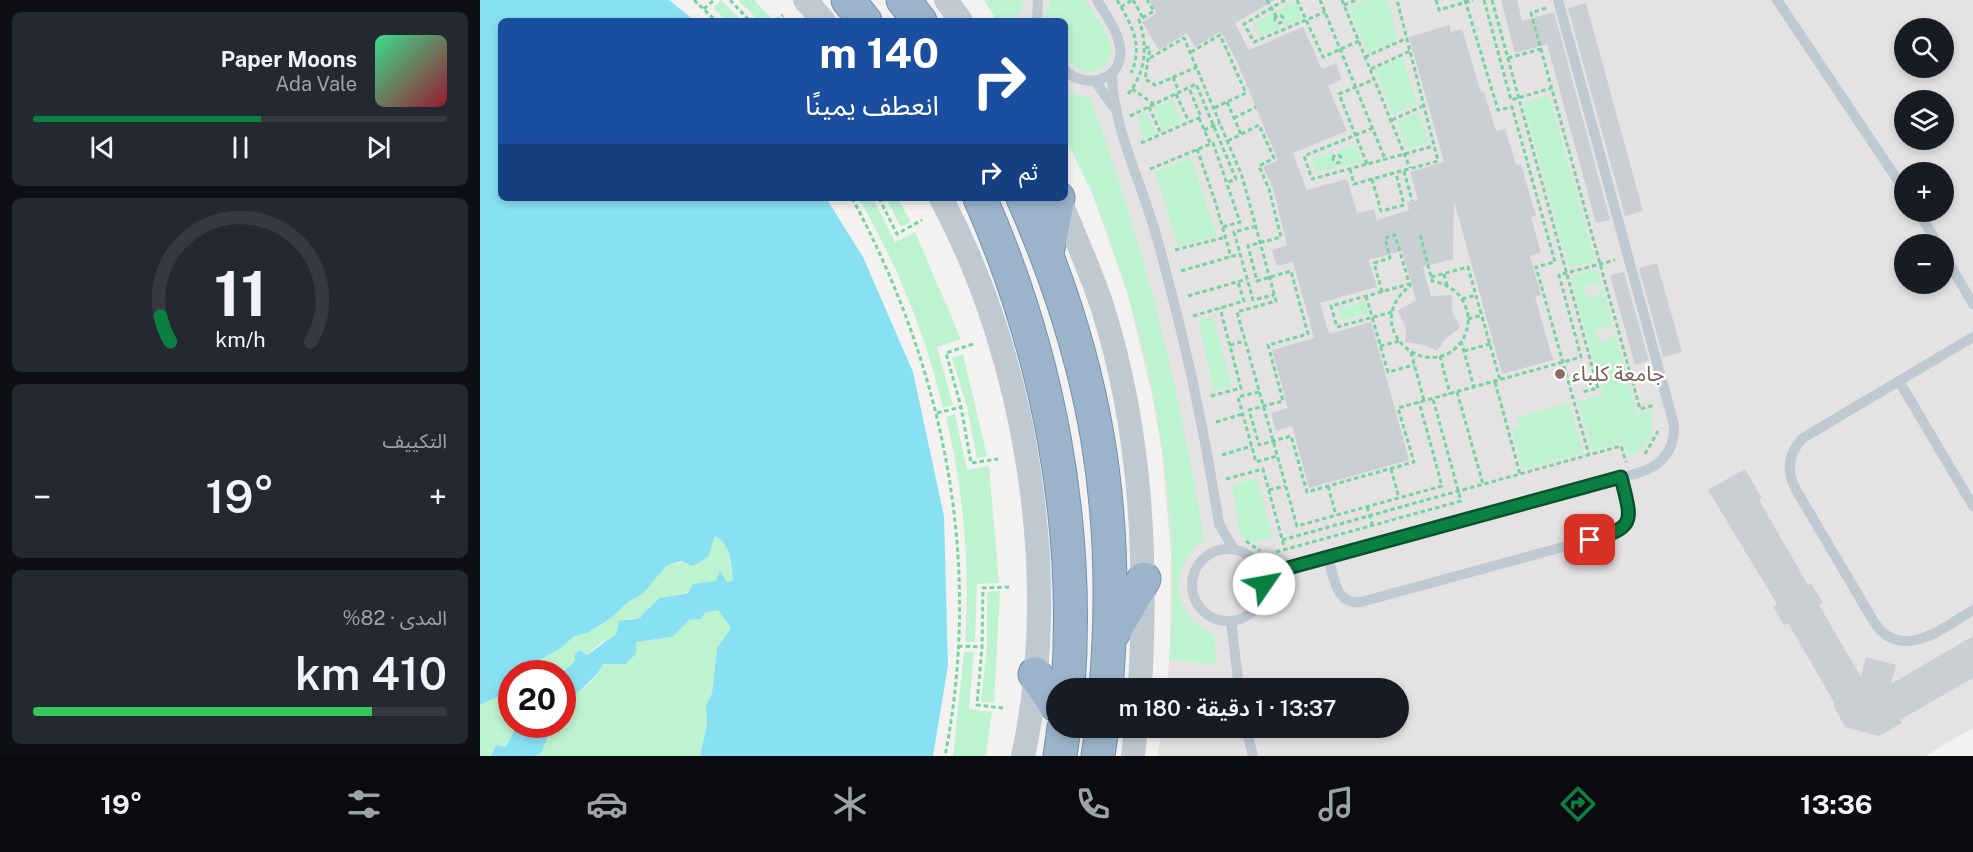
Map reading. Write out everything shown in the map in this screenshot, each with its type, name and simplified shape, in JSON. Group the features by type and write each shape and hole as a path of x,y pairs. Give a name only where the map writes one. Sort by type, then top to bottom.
{"highway":[{"path":"848,0 863,18"},
{"path":"903,0 918,18"},
{"path":"981,201 1019,297 1036,354 1054,436 1062,483 1070,578 1068,678"},
{"path":"1024,201 1047,253 1082,359 1101,452 1111,546 1111,637 1107,678"},
{"path":"1047,253 1058,201"},
{"path":"1111,637 1144,579"},
{"path":"1035,674 1046,690"},
{"path":"1060,756 1063,738"},
{"path":"1098,756 1100,738"}],"street":[{"path":"805,0 821,18"},
{"path":"946,0 959,18"},
{"path":"942,201 982,290 1016,404 1034,521 1038,596 1035,674 1023,756"},
{"path":"1060,201 1102,309 1126,397 1139,488 1144,579 1140,678"},
{"path":"1133,756 1135,738"}],"lane":[{"path":"1037,18 1038,0"},
{"path":"1068,72 1082,81 1095,81 1112,73 1119,61 1120,47 1098,0"},
{"path":"1264,584 1288,568 1647,470 1663,460 1673,444 1675,435 1672,416 1558,0"},
{"path":"1777,0 1894,175"},
{"path":"1112,73 1115,108 1153,225 1182,333 1219,524 1233,549"},
{"path":"1095,81 1115,108"},
{"path":"1954,272 1973,304"},
{"path":"1973,337 1803,438 1791,457 1791,481 1874,622 1884,634 1898,641 1914,642 1973,610"},
{"path":"1899,381 1973,506"},
{"path":"1328,557 1338,591 1344,600 1355,603 1384,596 1618,532 1626,525 1629,515 1621,477"},
{"path":"1212,552 1219,524"},
{"path":"1233,549 1247,554 1258,566 1264,584 1257,606 1246,616 1231,621 1213,618 1205,613 1192,590 1194,572 1198,564 1212,552 1233,549"},
{"path":"1258,566 1288,568"},
{"path":"1231,621 1238,678"},
{"path":"1248,738 1253,756"}],"path":[{"path":"694,0 713,18"},
{"path":"704,9 714,0"},
{"path":"730,0 747,18"},
{"path":"1117,0 1136,39 1136,60 1127,79"},
{"path":"1121,7 1132,0 1143,18"},
{"path":"1120,87 1124,98 1132,89 1143,65 1145,47 1139,20 1154,11 1147,0"},
{"path":"1267,0 1276,16 1275,22 1280,23 1284,30"},
{"path":"1285,0 1244,24 1254,42 1325,12"},
{"path":"1298,0 1323,57 1359,41"},
{"path":"1320,0 1385,159"},
{"path":"1342,0 1406,153 1410,168"},
{"path":"1344,6 1356,0"},
{"path":"1350,169 1354,184 1438,161 1397,0"},
{"path":"1436,0 1439,9 1473,0"},
{"path":"1484,0 1511,100 1552,88"},
{"path":"1492,0 1598,388 1582,392"},
{"path":"1544,0 1547,9 1532,13 1640,410 1655,405 1658,414"},
{"path":"1465,1 1498,110 1512,107 1555,262 1536,267 1589,455"},
{"path":"780,18 783,15"},
{"path":"1191,52 1220,35 1246,93 1214,108"},
{"path":"1150,58 1184,38 1242,176 1276,301 1237,312 1297,526 1442,486 1411,352"},
{"path":"1365,57 1407,38"},
{"path":"1145,47 1150,48 1145,79 1155,85 1197,67"},
{"path":"1508,58 1541,49"},
{"path":"1371,69 1410,51"},
{"path":"1173,77 1189,122"},
{"path":"1367,164 1339,94 1375,79"},
{"path":"1119,121 1196,84 1236,179 1228,182"},
{"path":"1141,143 1202,117 1189,88"},
{"path":"1132,89 1154,104"},
{"path":"1227,102 1241,134"},
{"path":"1392,120 1424,105"},
{"path":"1128,107 1134,125"},
{"path":"1149,107 1161,134"},
{"path":"1234,118 1256,107"},
{"path":"1199,118 1210,143 1212,142 1228,182 1240,222 1223,227"},
{"path":"1204,130 1220,123"},
{"path":"1228,141 1259,125 1274,158 1259,166 1269,189 1281,237 1248,246 1257,280 1291,271 1308,334 1268,345 1283,401 1249,410 1259,445 1291,436 1307,492 1414,462 1398,408 1581,357 1559,275 1628,256"},
{"path":"1372,128 1304,156 1312,179 1434,146"},
{"path":"1138,134 1144,152"},
{"path":"1150,170 1210,143"},
{"path":"1332,144 1335,155 1333,160 1337,163 1340,172"},
{"path":"1197,149 1231,257"},
{"path":"1147,161 1153,178"},
{"path":"1404,170 1412,201"},
{"path":"1372,179 1382,211 1404,205 1396,172"},
{"path":"854,201 897,288 925,368 949,472 957,536 958,646 945,756"},
{"path":"880,201 897,234 922,220"},
{"path":"1256,226 1234,232 1240,254 1253,300 1275,294"},
{"path":"1420,234 1432,281 1448,285"},
{"path":"1382,292 1374,263 1390,258 1384,238 1395,235 1409,284"},
{"path":"1175,250 1226,237"},
{"path":"1173,241 1183,279"},
{"path":"1181,271 1240,254"},
{"path":"1244,267 1253,264"},
{"path":"1431,278 1468,267 1500,380"},
{"path":"1409,284 1398,297 1392,312 1393,327 1399,341 1411,352 1425,357 1440,356 1456,348 1461,341 1468,319 1462,299 1448,285 1444,274"},
{"path":"1188,296 1247,279"},
{"path":"1193,316 1244,301 1238,282"},
{"path":"1392,312 1337,327 1331,306 1409,284"},
{"path":"1186,288 1195,325"},
{"path":"1462,299 1476,295"},
{"path":"1366,296 1388,372 1414,365"},
{"path":"1211,396 1241,388 1220,308"},
{"path":"1468,319 1482,315"},
{"path":"1230,345 1245,341"},
{"path":"1380,346 1399,341"},
{"path":"1461,341 1474,387"},
{"path":"973,344 946,353 961,407 971,464 998,459"},
{"path":"1464,351 1490,344"},
{"path":"1440,356 1450,394"},
{"path":"1495,381 1520,474"},
{"path":"1209,387 1213,405"},
{"path":"1259,392 1238,397 1256,462 1277,456"},
{"path":"1457,392 1483,484"},
{"path":"1275,553 1461,501 1433,399"},
{"path":"937,414 961,407"},
{"path":"1215,413 1218,433"},
{"path":"1216,422 1243,414"},
{"path":"1637,458 1651,447 1659,422"},
{"path":"1247,429 1254,428"},
{"path":"1220,444 1224,463"},
{"path":"1282,540 1621,446 1626,463 1632,460"},
{"path":"1222,455 1252,447"},
{"path":"1391,469 1399,498"},
{"path":"1225,471 1226,479 1263,470 1285,550"},
{"path":"1269,490 1285,486"},
{"path":"1328,486 1336,515"},
{"path":"1367,507 1377,544"},
{"path":"1243,540 1265,555"},
{"path":"1003,708 976,705 982,647 983,588 1010,587"},
{"path":"958,646 982,647"}],"shaded area":[{"name":"جامعة كلباء","path":"984,0 1973,0 1973,728 1925,756 1157,756 1160,738 1409,738 1409,678 1168,678 1171,553 1162,453 1153,400 1128,295 1092,193 1068,141 1068,18 995,18"}],"green space":[{"path":"721,0 739,18 724,18 713,8"},
{"path":"738,0 754,0 771,18 756,18"},
{"path":"984,0 1023,0 1021,12 1010,18 995,18"},
{"path":"1051,0 1085,0 1101,24 1110,44 1109,59 1105,66 1091,72 1083,71 1070,62 1068,58 1068,18 1047,18"},
{"path":"1366,0 1388,0 1398,39 1368,53 1349,8"},
{"path":"1295,1 1303,18 1284,26 1283,17 1276,11"},
{"path":"1273,13 1274,22 1281,28 1261,36 1254,24"},
{"path":"1403,57 1417,104 1393,114 1375,70"},
{"path":"1068,92 1090,97 1127,206 1158,316 1184,427 1204,540 1192,551 1184,563 1179,577 1179,590 1182,604 1189,616 1214,634 1217,664 1169,660 1172,567 1166,474 1159,428 1140,336 1127,292 1096,202 1068,142"},
{"path":"1549,95 1595,261 1569,268 1523,102"},
{"path":"1172,100 1182,122 1163,130 1154,108"},
{"path":"1146,112 1156,133 1145,138 1136,117"},
{"path":"1419,112 1428,143 1408,149 1397,122"},
{"path":"1355,144 1362,162 1340,166 1342,157 1336,151"},
{"path":"1332,152 1332,160 1337,167 1316,172 1312,159"},
{"path":"1191,157 1217,236 1178,246 1155,172"},
{"path":"860,201 874,201 895,242 915,232 961,339 937,347 953,405 943,408 928,353 909,300"},
{"path":"888,201 900,201 911,222 901,227"},
{"path":"1597,269 1602,286 1588,284 1584,294 1593,299 1603,289 1613,329 1601,326 1595,334 1597,338 1606,342 1615,333 1637,414 1651,410 1652,432 1642,448 1629,456 1623,442 1592,451 1578,401 1603,394 1571,277"},
{"path":"1365,301 1368,313 1341,320 1338,309"},
{"path":"1213,317 1232,386 1214,391 1198,320"},
{"path":"963,354 987,456 977,458 967,407 952,358"},
{"path":"1569,403 1583,453 1523,469 1512,429 1520,426 1517,417"},
{"path":"955,414 967,470 989,466 999,583 977,584 975,642 965,642 967,585 964,529 957,473 946,417"},
{"path":"1257,478 1273,538 1255,543 1240,535 1232,485"},
{"path":"715,536 725,544 733,581 693,584 688,592 659,598 640,618 630,618 616,636 603,641 587,655 580,650 575,660 541,660 575,636 587,633 610,619 628,602 643,594 666,566 708,556"},
{"path":"1000,591 994,703 981,702 987,646 987,592"},
{"path":"718,610 731,628 717,648 712,693 706,705 707,724 700,756 535,756 542,750 549,738 576,738 576,695 593,680 603,663 625,664 636,642 672,637 689,620 701,619 705,613"},
{"path":"964,652 974,652 969,709 992,712 986,756 953,756"},
{"path":"498,697 498,738 510,738 506,747 496,745 491,756 480,756 480,705"}],"water":[{"path":"480,0 669,0 691,18 498,18 498,201 828,201 863,257 913,372 944,516 948,665 933,756 700,756 707,724 706,705 712,693 717,648 731,628 718,610 705,613 701,619 689,620 672,637 636,642 636,654 625,664 603,664 594,677 576,694 575,654 580,650 587,655 616,635 619,621 640,618 659,598 688,593 693,584 716,581 720,571 727,582 733,581 728,550 715,536 708,557 693,566 681,561 666,566 643,594 628,602 610,619 587,633 575,636 541,660 498,660 498,697 480,705"},
{"path":"510,738 548,738 541,753 535,756 491,756 496,745 506,747"}],"building":[{"path":"1149,0 1275,0 1235,23 1249,50 1303,27 1322,69 1336,63 1342,79 1328,86 1347,131 1293,153 1307,190 1347,179 1357,213 1374,209 1377,220 1409,210 1407,203 1418,200 1410,172 1444,162 1409,37 1449,25 1451,32 1462,29 1481,93 1484,92 1496,131 1505,129 1516,165 1521,164 1536,216 1531,217 1541,253 1530,256 1541,295 1535,297 1553,360 1502,374 1454,201 1453,259 1423,267 1431,296 1452,295 1452,311 1460,328 1446,338 1437,351 1424,345 1405,342 1406,328 1398,311 1416,300 1402,251 1369,260 1377,287 1320,303 1329,334 1371,322 1409,460 1309,488 1292,426 1276,431 1271,413 1288,408 1272,350 1314,338 1293,262 1277,266 1272,250 1287,245 1273,188 1263,167 1278,160 1237,62 1221,31 1195,47 1187,33 1159,50 1142,22 1157,13"},
{"path":"1501,0 1517,0 1522,21 1554,12 1610,220 1596,223 1547,44 1515,53"},
{"path":"1586,3 1643,211 1625,216 1568,8"},
{"path":"1657,263 1682,352 1663,357 1639,268"},
{"path":"1624,272 1649,361 1635,365 1610,275"},
{"path":"1745,469 1762,498 1759,500 1808,585 1811,583 1823,603 1819,605 1861,677 1866,657 1896,665 1891,684 1973,636 1973,678 1900,720 1902,723 1879,736 1845,727 1833,705 1835,704 1788,623 1784,625 1773,606 1777,604 1708,490"}],"place":[{"name":"جامعة كلباء","path":"1560,374"}],"route":[{"path":"1264,584 1288,568 1621,477 1629,510 1626,525 1618,532 1590,540"}]}
